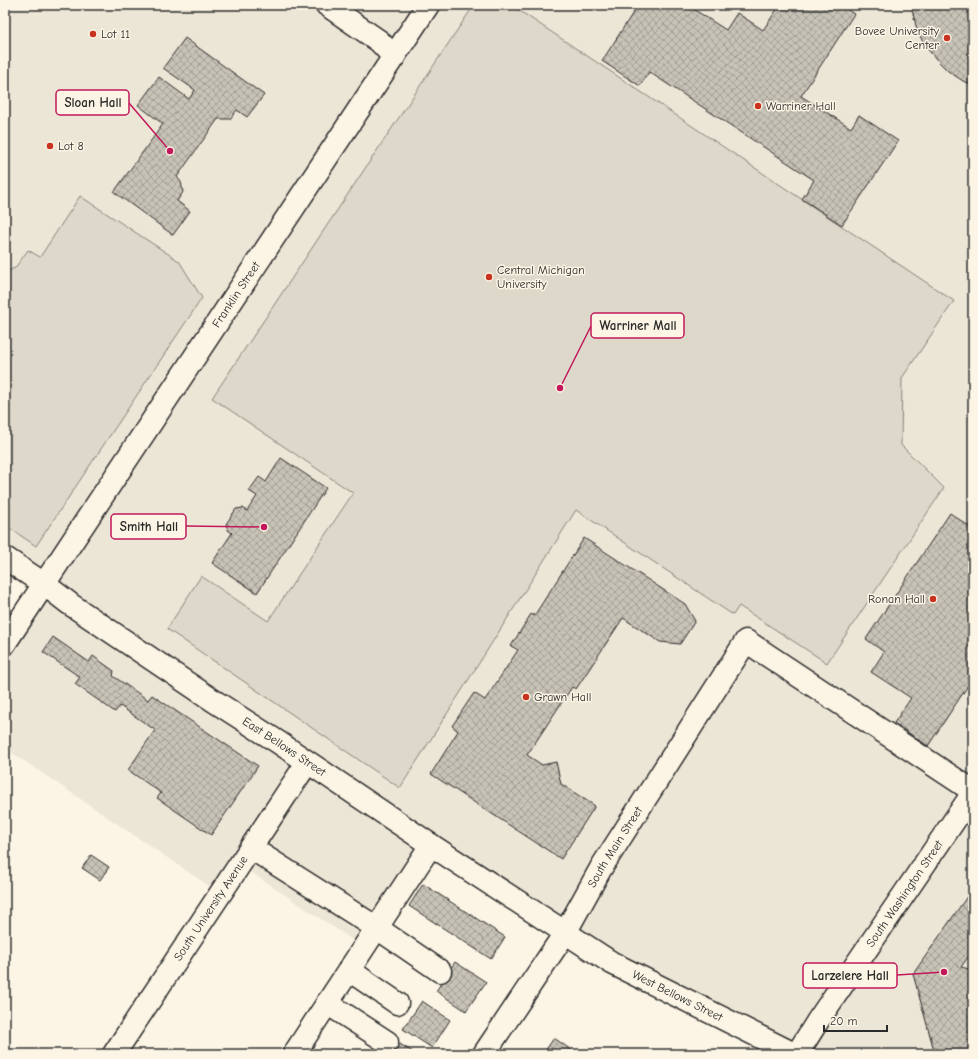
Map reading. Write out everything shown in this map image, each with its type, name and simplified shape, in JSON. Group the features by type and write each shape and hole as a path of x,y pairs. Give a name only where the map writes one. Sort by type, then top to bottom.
{"street":[{"path":"327,5 379,41 394,57"},
{"name":"Franklin Street","path":"5,643 428,5"},
{"name":"East Bellows Street","path":"5,558 44,584 70,604 211,699 564,933"},
{"name":"South Main Street","path":"484,1054 564,933 601,868 746,641 973,792"},
{"name":"South University Avenue","path":"114,1054 308,763"},
{"name":"South Washington Street","path":"797,1054 817,1022 973,792"},
{"path":"294,1054 431,846"},
{"path":"251,848 377,928 440,971"},
{"name":"West Bellows Street","path":"564,933 618,967 794,1054"},
{"path":"349,970 397,1003"},
{"path":"328,1003 387,1042"}],"shaded area":[{"name":"Central Michigan University","path":"5,5 973,5 973,1054 794,1054 646,981 5,550"},
{"path":"474,5 511,5 954,301 902,378 901,445 944,488 827,663 739,606 733,615 576,510 400,788 167,629 201,576 268,621 353,493 212,398"},
{"path":"80,196 179,261 202,298 36,546 5,525 5,272 15,268 28,250 40,257"},
{"path":"44,584 430,845 363,947 240,865 221,894 5,748 5,643"}],"building":[{"name":"Warriner Hall","path":"638,5 687,5 726,30 737,13 763,30 780,5 840,5 854,14 801,96 851,128 859,115 898,141 842,225 802,199 814,180 649,72 640,86 602,61"},
{"name":"Bovee University Center","path":"911,5 973,5 973,85 963,81 948,71 925,46 917,30"},
{"path":"185,38 264,95 247,117 237,110 230,119 218,119 177,177 181,182 183,192 177,201 190,211 173,235 114,192 163,124 138,105 159,77 189,99 195,90 163,68"},
{"path":"281,458 326,488 257,593 212,563 232,533 228,530 226,524 236,509 243,508 247,511 257,496 249,491 259,477 266,482"},
{"name":"Ronan Hall","path":"950,513 973,529 973,678 928,746 894,723 911,698 871,672 884,652 866,639"},
{"name":"Grawn Hall","path":"584,538 685,604 695,621 680,644 660,642 623,618 576,689 572,687 527,755 542,765 556,762 561,784 595,806 561,859 431,774 458,731 452,726 474,693 485,700 518,650 511,646 531,614 534,616"},
{"path":"53,637 89,662 93,656 114,671 113,676 148,700 152,695 258,766 211,835 157,798 161,793 128,770 155,730 120,706 115,712 75,684 80,677 43,652"},
{"path":"91,855 109,867 100,880 82,868"},
{"path":"423,884 505,937 491,959 409,906"},
{"path":"973,888 973,950 961,967 973,970 973,1054 935,1054 913,974"},
{"path":"455,962 486,982 466,1011 436,991"},
{"path":"422,1001 450,1020 432,1048 403,1029"},
{"path":"554,1038 577,1054 543,1054"},
{"path":"400,1044 416,1054 393,1054"}],"place":[{"name":"Lot 11","path":"93,34"},
{"name":"Bovee University Center","path":"947,38"},
{"name":"Warriner Hall","path":"758,106"},
{"name":"Lot 8","path":"50,146"},
{"name":"Sloan Hall","path":"170,151"},
{"name":"Central Michigan University","path":"489,277"},
{"name":"Warriner Mall","path":"560,388"},
{"name":"Smith Hall","path":"264,527"},
{"name":"Ronan Hall","path":"933,599"},
{"name":"Grawn Hall","path":"526,697"},
{"name":"Larzelere Hall","path":"944,972"}]}
